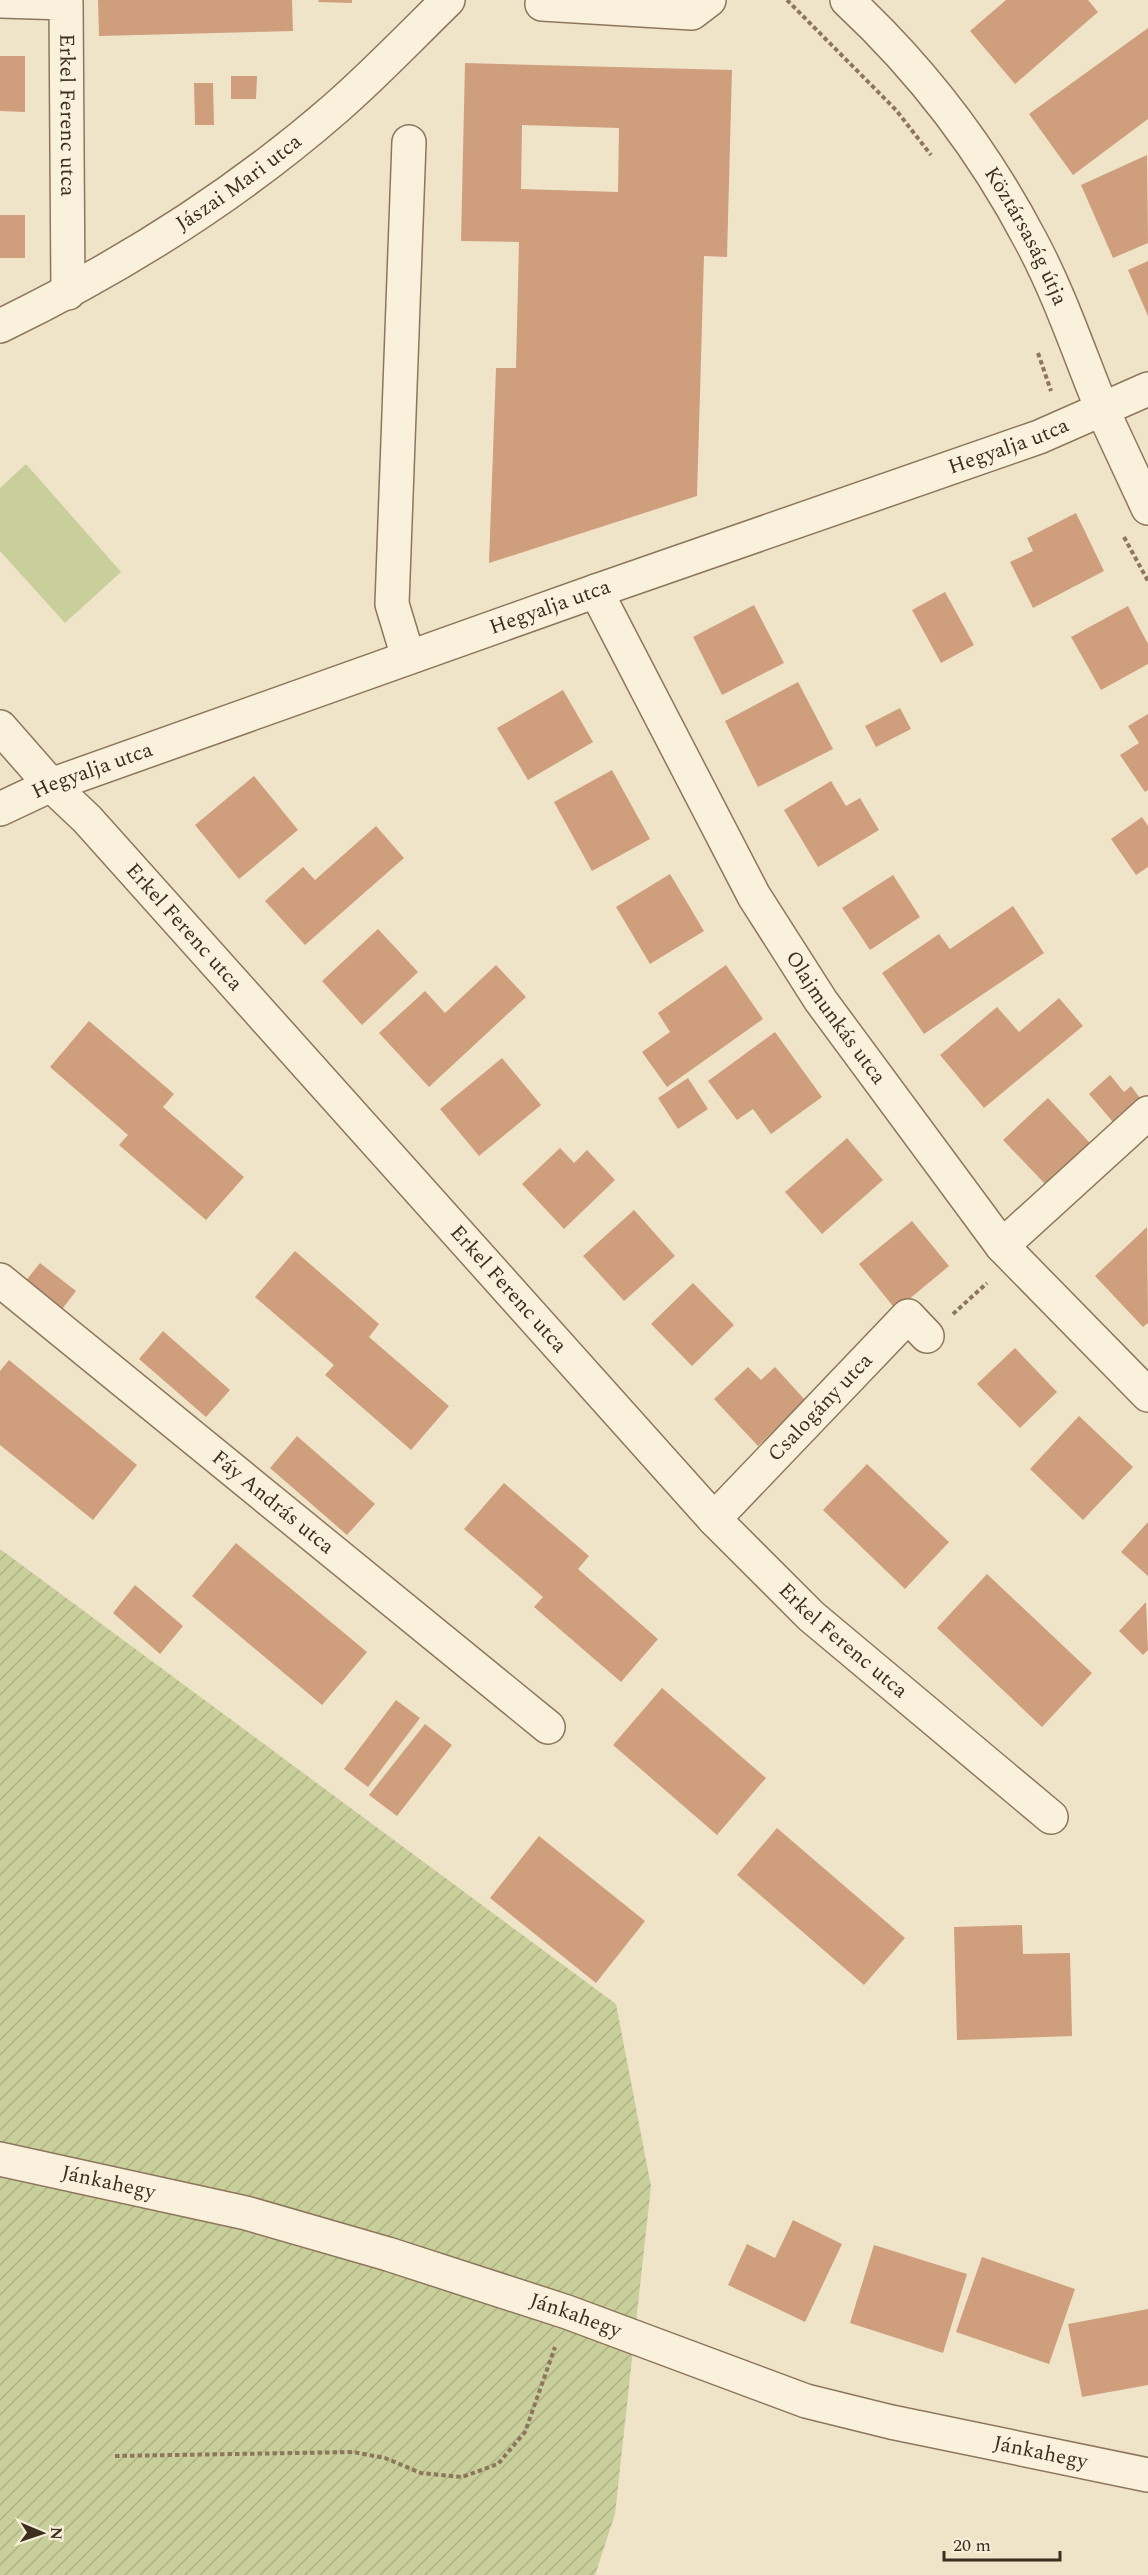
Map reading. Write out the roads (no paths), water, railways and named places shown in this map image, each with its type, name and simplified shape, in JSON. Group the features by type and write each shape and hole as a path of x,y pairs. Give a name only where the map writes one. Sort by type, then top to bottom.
{"street":[{"name":"Jászai Mari utca","path":"0,326 68,293 205,209 336,108 448,0"},
{"path":"542,4 692,13 709,0"},
{"name":"Köztársaság útja","path":"847,0 907,60 945,107 992,174 1031,240 1057,294 1102,409 1148,508"},
{"name":"Erkel Ferenc utca","path":"0,1 66,3 68,293"},
{"path":"408,657 392,604 409,142"},
{"name":"Hegyalja utca","path":"0,809 51,785 1063,427 1148,389"},
{"name":"Olajmunkás utca","path":"596,591 754,896 821,1001 1002,1246 1148,1395"},
{"name":"Erkel Ferenc utca","path":"0,727 51,785 87,819 714,1519 811,1616 1051,1816"},
{"path":"1002,1246 1148,1113"},
{"name":"Fáy András utca","path":"0,1280 548,1726"},
{"name":"Csalogány utca","path":"714,1519 908,1316 927,1336"},
{"name":"Jánkahegy","path":"0,2159 246,2213 388,2254 567,2312 806,2401 891,2422 1148,2475"}]}
